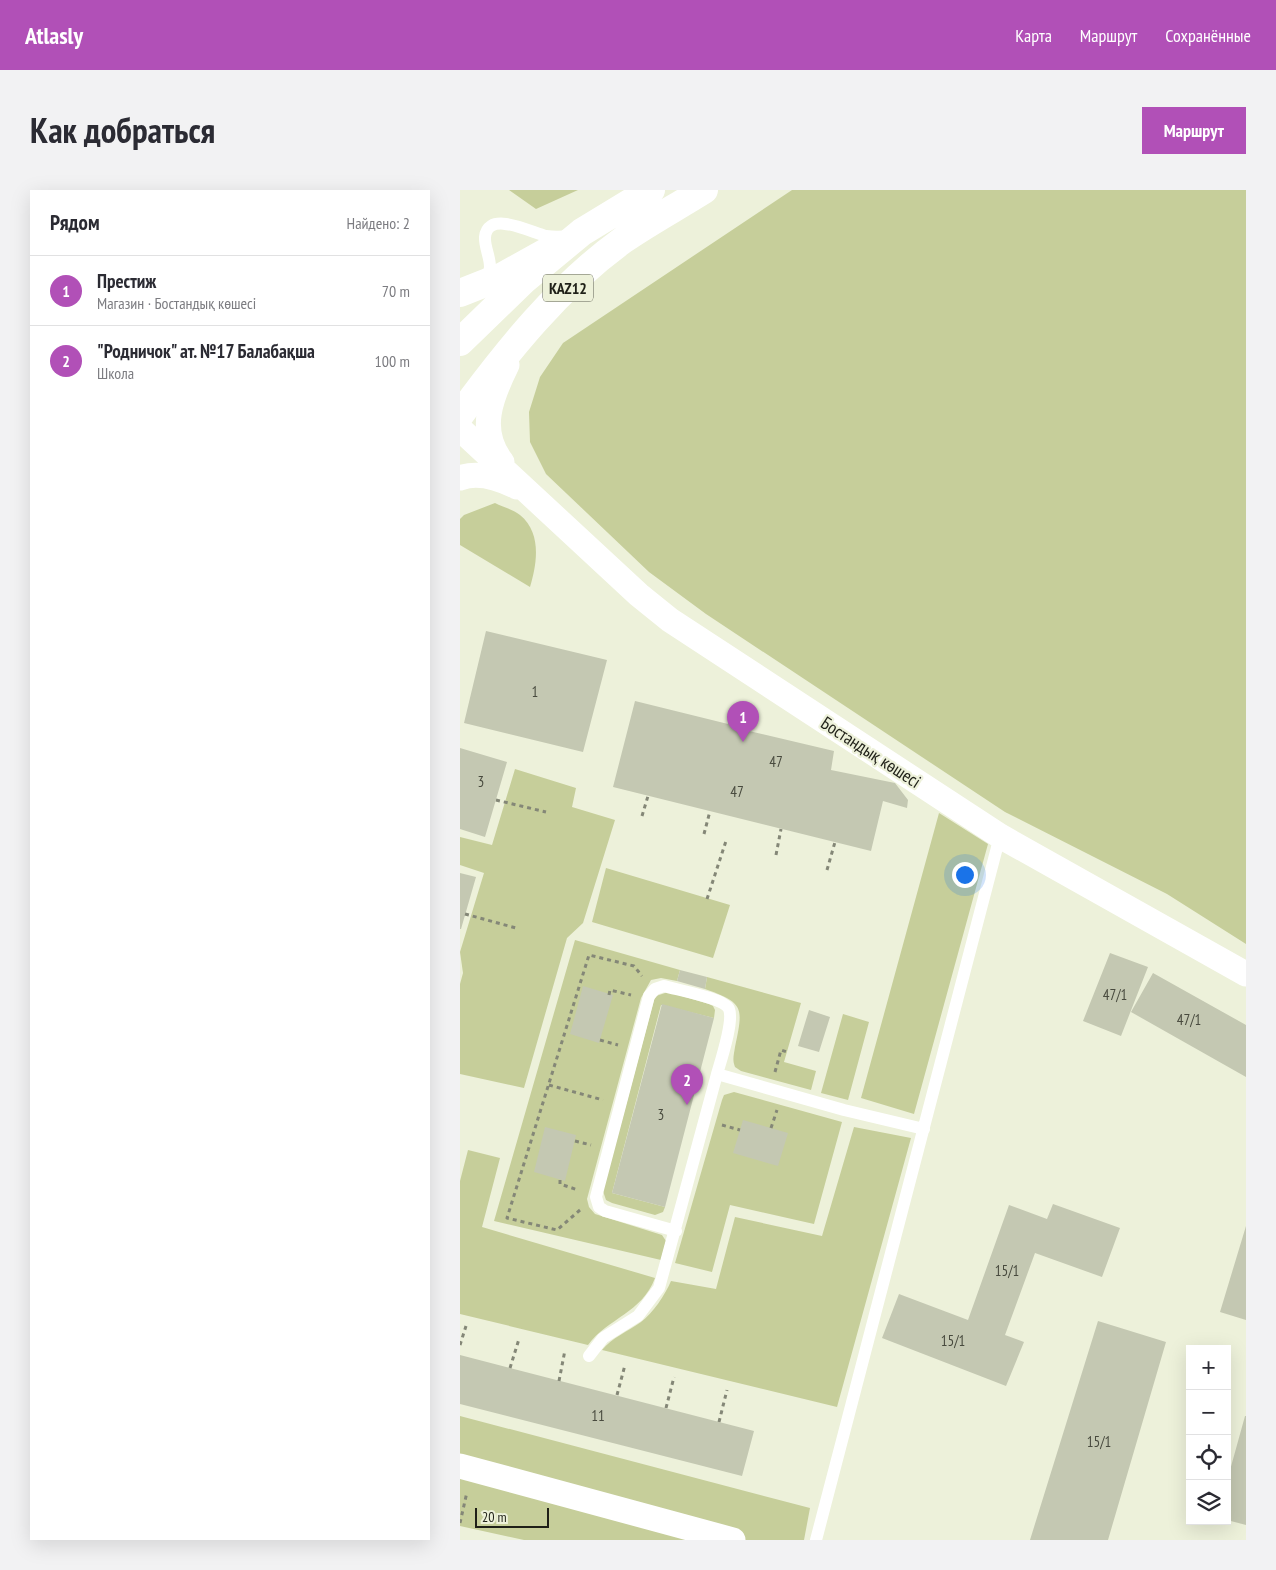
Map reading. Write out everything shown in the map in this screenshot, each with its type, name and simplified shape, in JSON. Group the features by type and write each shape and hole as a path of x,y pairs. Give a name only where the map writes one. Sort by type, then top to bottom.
{"main road":[{"name":"KAZ12","path":"460,342 524,280 582,232 629,198 650,190"},
{"name":"KAZ12","path":"460,415 498,363 563,292 623,241 704,190"},
{"path":"466,291 503,276 582,232"}],"street":[{"path":"521,336 492,394 487,425 494,452 524,490"},
{"path":"460,429 524,490"},
{"path":"460,478 467,475 498,478 524,490"},
{"name":"Бостандық көшесі","path":"524,490 638,595 670,620 1000,836 1246,974"},
{"path":"466,1468 734,1540"}],"lane":[{"path":"466,291 487,278 490,262 485,238 486,233 495,225 507,223 548,236 564,237 582,232"},
{"path":"816,1540 1000,836"},
{"path":"589,1356 602,1338 638,1316 659,1288 676,1231 730,1018 728,1008 721,1002 664,986 652,994 596,1196 599,1207 605,1211 676,1231"},
{"path":"717,1074 844,1110 924,1129"}],"path":[{"path":"642,816 648,796"},
{"path":"496,800 546,812"},
{"path":"704,834 710,811"},
{"path":"776,855 781,828"},
{"path":"707,899 726,841"},
{"path":"827,870 835,842"},
{"path":"465,914 516,928"},
{"path":"596,1196 557,1230 507,1218 589,955 634,966 652,994"},
{"path":"609,995 610,990 652,994"},
{"path":"770,1089 781,1050 787,1052"},
{"path":"548,1085 620,1104"},
{"path":"560,1180 560,1184 596,1196"},
{"path":"460,1345 466,1326"},
{"path":"510,1368 519,1339"},
{"path":"559,1381 565,1350"},
{"path":"617,1396 625,1365"},
{"path":"666,1408 674,1377"},
{"path":"719,1422 727,1390"},
{"path":"460,1523 466,1468"}],"green space":[{"path":"509,190 578,190 536,209"},
{"path":"792,190 1246,190 1246,944 1167,894 1005,812 706,614 649,572 546,474 530,442 529,412 540,377 563,343"},
{"path":"495,503 520,515 532,531 535,540 536,559 530,587 460,545 460,519 464,515"},
{"path":"515,769 576,788 572,807 615,820 583,923 567,938 524,1088 460,1074 460,984 463,973 460,952 484,873 460,865 460,837 492,845"},
{"path":"939,813 988,844 914,1114 861,1098"},
{"path":"606,868 730,905 713,958 592,922"},
{"path":"575,940 680,970 677,981 661,978 651,980 641,998 587,1199 589,1207 595,1214 662,1235 666,1241 661,1260 494,1221"},
{"path":"707,977 801,1003 784,1062 816,1071 811,1090 741,1071 735,1067 734,1057 740,1015 734,1003 728,998 705,989"},
{"path":"668,992 709,1004 715,1010 714,1018 661,1005 612,1193 665,1207 663,1212 655,1215 612,1203 606,1200 603,1191 654,1000 656,996"},
{"path":"843,1014 869,1022 848,1100 821,1093"},
{"path":"734,1092 842,1122 814,1224 730,1205 712,1272 675,1263 722,1100 724,1095"},
{"path":"854,1127 911,1138 837,1407 602,1350 615,1338 636,1326 650,1314 671,1281 716,1289 735,1217 822,1236"},
{"path":"468,1150 500,1158 482,1227 655,1278 642,1299 605,1328 588,1345 460,1314 460,1181"},
{"path":"460,1416 810,1508 804,1540 524,1540 460,1526"}],"building":[{"path":"486,631 607,660 583,752 464,723"},
{"path":"635,701 728,724 731,710 752,715 749,731 834,751 831,770 895,783 908,800 907,808 883,801 871,851 613,787"},
{"path":"460,748 507,762 485,837 460,829"},
{"path":"460,873 476,877 461,929 460,929"},
{"path":"1110,953 1148,967 1121,1036 1083,1021"},
{"path":"680,970 707,977 705,989 677,981"},
{"path":"1153,973 1246,1025 1246,1077 1131,1012"},
{"path":"583,986 613,995 599,1043 570,1034"},
{"path":"662,1004 714,1018 665,1207 612,1193"},
{"path":"809,1010 830,1017 819,1052 798,1046"},
{"path":"743,1120 788,1133 778,1166 733,1153"},
{"path":"545,1127 576,1135 565,1181 534,1172"},
{"path":"1053,1204 1120,1228 1102,1277 1035,1253 1005,1335 1024,1342 1006,1386 882,1338 899,1294 968,1320 1009,1205 1047,1219"},
{"path":"1246,1226 1246,1320 1220,1312"},
{"path":"1098,1321 1166,1342 1108,1540 1030,1540"},
{"path":"460,1355 754,1431 742,1476 460,1404"},
{"path":"1246,1416 1246,1525 1231,1521 1231,1467"}],"place":[{"name":"Престиж","path":"743,742"},
{"name":"\"Родничок\" ат. №17 Балабақша","path":"687,1105"}]}
